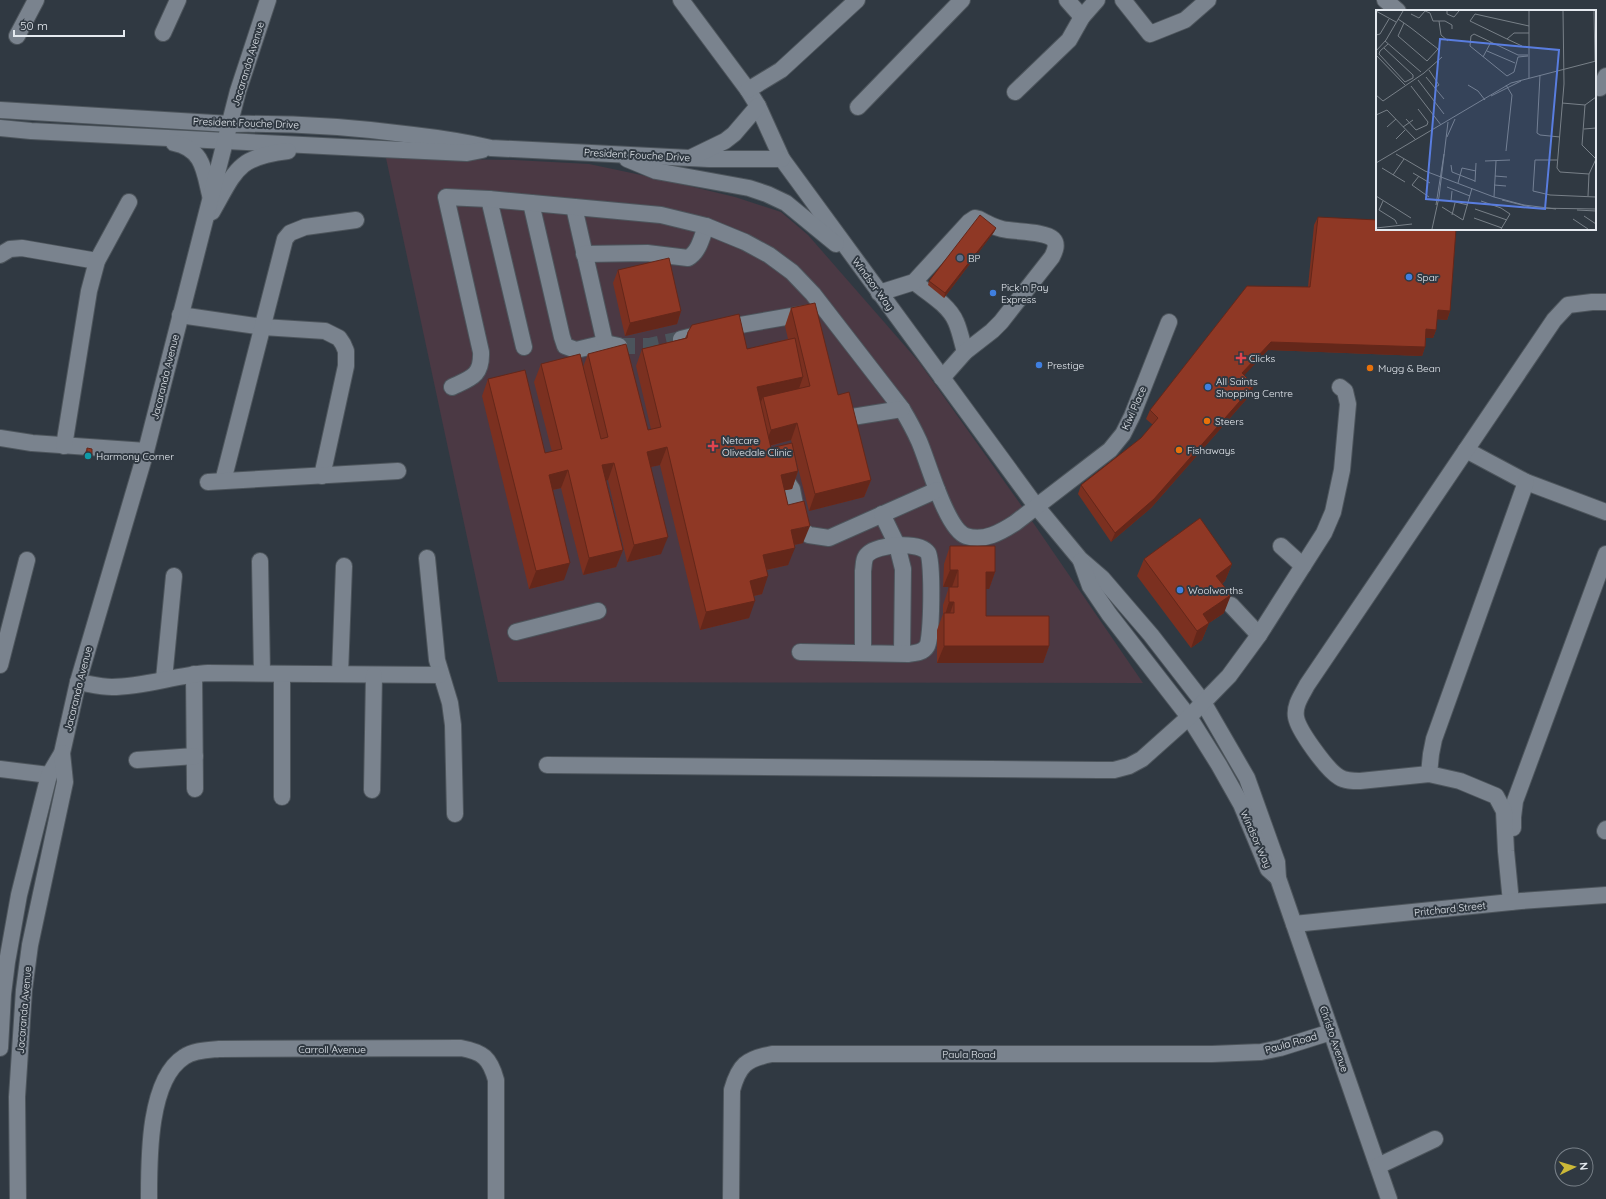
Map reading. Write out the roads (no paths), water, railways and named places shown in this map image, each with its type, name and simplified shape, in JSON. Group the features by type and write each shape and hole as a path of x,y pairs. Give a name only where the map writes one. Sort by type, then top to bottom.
{"street":[{"path":"17,36 36,0"},
{"path":"163,32 178,0"},
{"name":"Jacaranda Avenue","path":"0,1048 2,996 19,895 49,775 62,753 78,682 146,451 238,91 268,0"},
{"name":"Windsor Way","path":"681,0 748,90 758,106 782,159 878,293 1036,506 1080,559 1102,578 1151,635 1203,702 1247,778 1277,862 1278,878"},
{"path":"748,90 781,70 857,0"},
{"path":"858,107 962,0"},
{"path":"1067,0 1082,17"},
{"path":"1015,92 1069,40 1082,17 1097,0"},
{"path":"1123,0 1150,34 1185,20 1208,0"},
{"path":"1385,0 1397,10"},
{"path":"688,158 725,141 734,134 758,106"},
{"name":"President Fouche Drive","path":"0,110 230,124 273,124 362,128 467,142 491,148 688,158 782,159"},
{"name":"President Fouche Drive","path":"0,128 225,142 467,153 491,148"},
{"path":"142,137 178,144 194,152 204,167 210,196"},
{"path":"202,228 231,179 244,164 252,159 271,154 330,147"},
{"path":"620,155 656,171 749,188 767,194 786,203 857,262"},
{"name":"Kiwi Place","path":"452,387 470,379 478,372 482,363 481,352 446,197 489,199 661,215 706,226 745,242 769,255 792,272 825,310 902,409 920,443 937,490 959,531 965,536 982,538 1005,530 1110,450 1123,434 1132,416 1169,322"},
{"path":"489,199 524,347"},
{"path":"64,446 90,291 97,261 129,202"},
{"path":"531,203 565,346 576,350 581,350 612,344 584,254 574,207"},
{"path":"878,293 914,282 969,222 975,218 1003,229 1045,235 1053,239 1055,243 1055,252 1001,322 965,352 942,378"},
{"path":"356,220 305,227 290,233 282,248 263,327 216,482 398,471"},
{"path":"584,254 647,253 688,258 693,256 697,249 706,226"},
{"path":"0,255 10,249 22,248 97,261"},
{"path":"914,282 952,314 965,352"},
{"path":"1516,902 1508,817 1496,796 1460,781 1429,774 1360,781 1340,778 1331,771 1306,738 1296,717 1297,706 1307,685 1560,312 1568,305 1606,302"},
{"path":"681,339 723,328 825,310"},
{"path":"180,315 263,327 324,331 339,338 346,351 346,366 322,476"},
{"path":"547,765 1114,770 1129,766 1142,759 1189,717 1229,676 1259,635 1324,533 1333,512 1338,491 1348,404 1345,391 1340,387"},
{"path":"838,395 846,417 902,409"},
{"path":"0,438 32,444 146,451"},
{"path":"1466,450 1526,482 1606,512"},
{"path":"783,476 792,488 800,529 809,535 829,538 937,490"},
{"path":"1429,774 1434,739 1526,482"},
{"path":"882,514 897,545 903,569 902,653"},
{"path":"800,652 863,653 918,653 924,650 930,640 931,561 929,553 923,548 897,545 877,549 867,554 864,562 863,653"},
{"path":"1281,546 1303,566"},
{"path":"1508,817 1606,554"},
{"path":"427,558 434,642 440,675 450,703 453,725 455,814"},
{"name":"Windsor Way","path":"1080,559 1090,586 1101,603 1189,717 1232,786 1268,869 1278,878"},
{"path":"0,665 27,560"},
{"path":"260,561 262,674"},
{"path":"340,674 344,566"},
{"path":"164,679 174,576"},
{"path":"1231,605 1259,635"},
{"path":"516,632 598,611"},
{"path":"78,682 113,687 135,685 194,674 440,675"},
{"path":"194,674 195,789"},
{"path":"282,674 282,797"},
{"path":"372,790 374,675"},
{"name":"Jacaranda Avenue","path":"18,1199 17,1097 24,990 30,946 65,782 62,753"},
{"path":"137,760 195,756"},
{"path":"0,769 49,775"},
{"path":"1496,796 1515,788 1522,782"},
{"name":"Christo Avenue","path":"1278,878 1390,1199"},
{"name":"Pritchard Street","path":"1294,924 1516,902 1606,895"},
{"path":"0,1028 21,1028"},
{"name":"Paula Road","path":"731,1199 732,1090 736,1077 743,1065 756,1057 772,1054 1212,1054 1261,1052 1331,1032"},
{"name":"Carroll Avenue","path":"149,1199 152,1132 158,1099 163,1082 170,1069 184,1056 199,1051 219,1049 453,1048 473,1050 486,1057 493,1068 496,1080 496,1199"},
{"path":"0,1057 19,1056"},
{"path":"1378,1166 1435,1139"}],"tunnel":[{"path":"619,346 649,346 681,339"}],"place":[{"name":"BP","path":"960,258"},
{"name":"Spar","path":"1409,277"},
{"name":"Pick n Pay Express","path":"993,293"},
{"name":"Clicks","path":"1241,358"},
{"name":"Prestige","path":"1039,365"},
{"name":"Mugg & Bean","path":"1370,368"},
{"name":"All Saints Shopping Centre","path":"1208,387"},
{"name":"Steers","path":"1207,421"},
{"name":"Netcare Olivedale Clinic","path":"713,446"},
{"name":"Fishaways","path":"1179,450"},
{"name":"Harmony Corner","path":"88,456"},
{"name":"Woolworths","path":"1180,590"}]}
